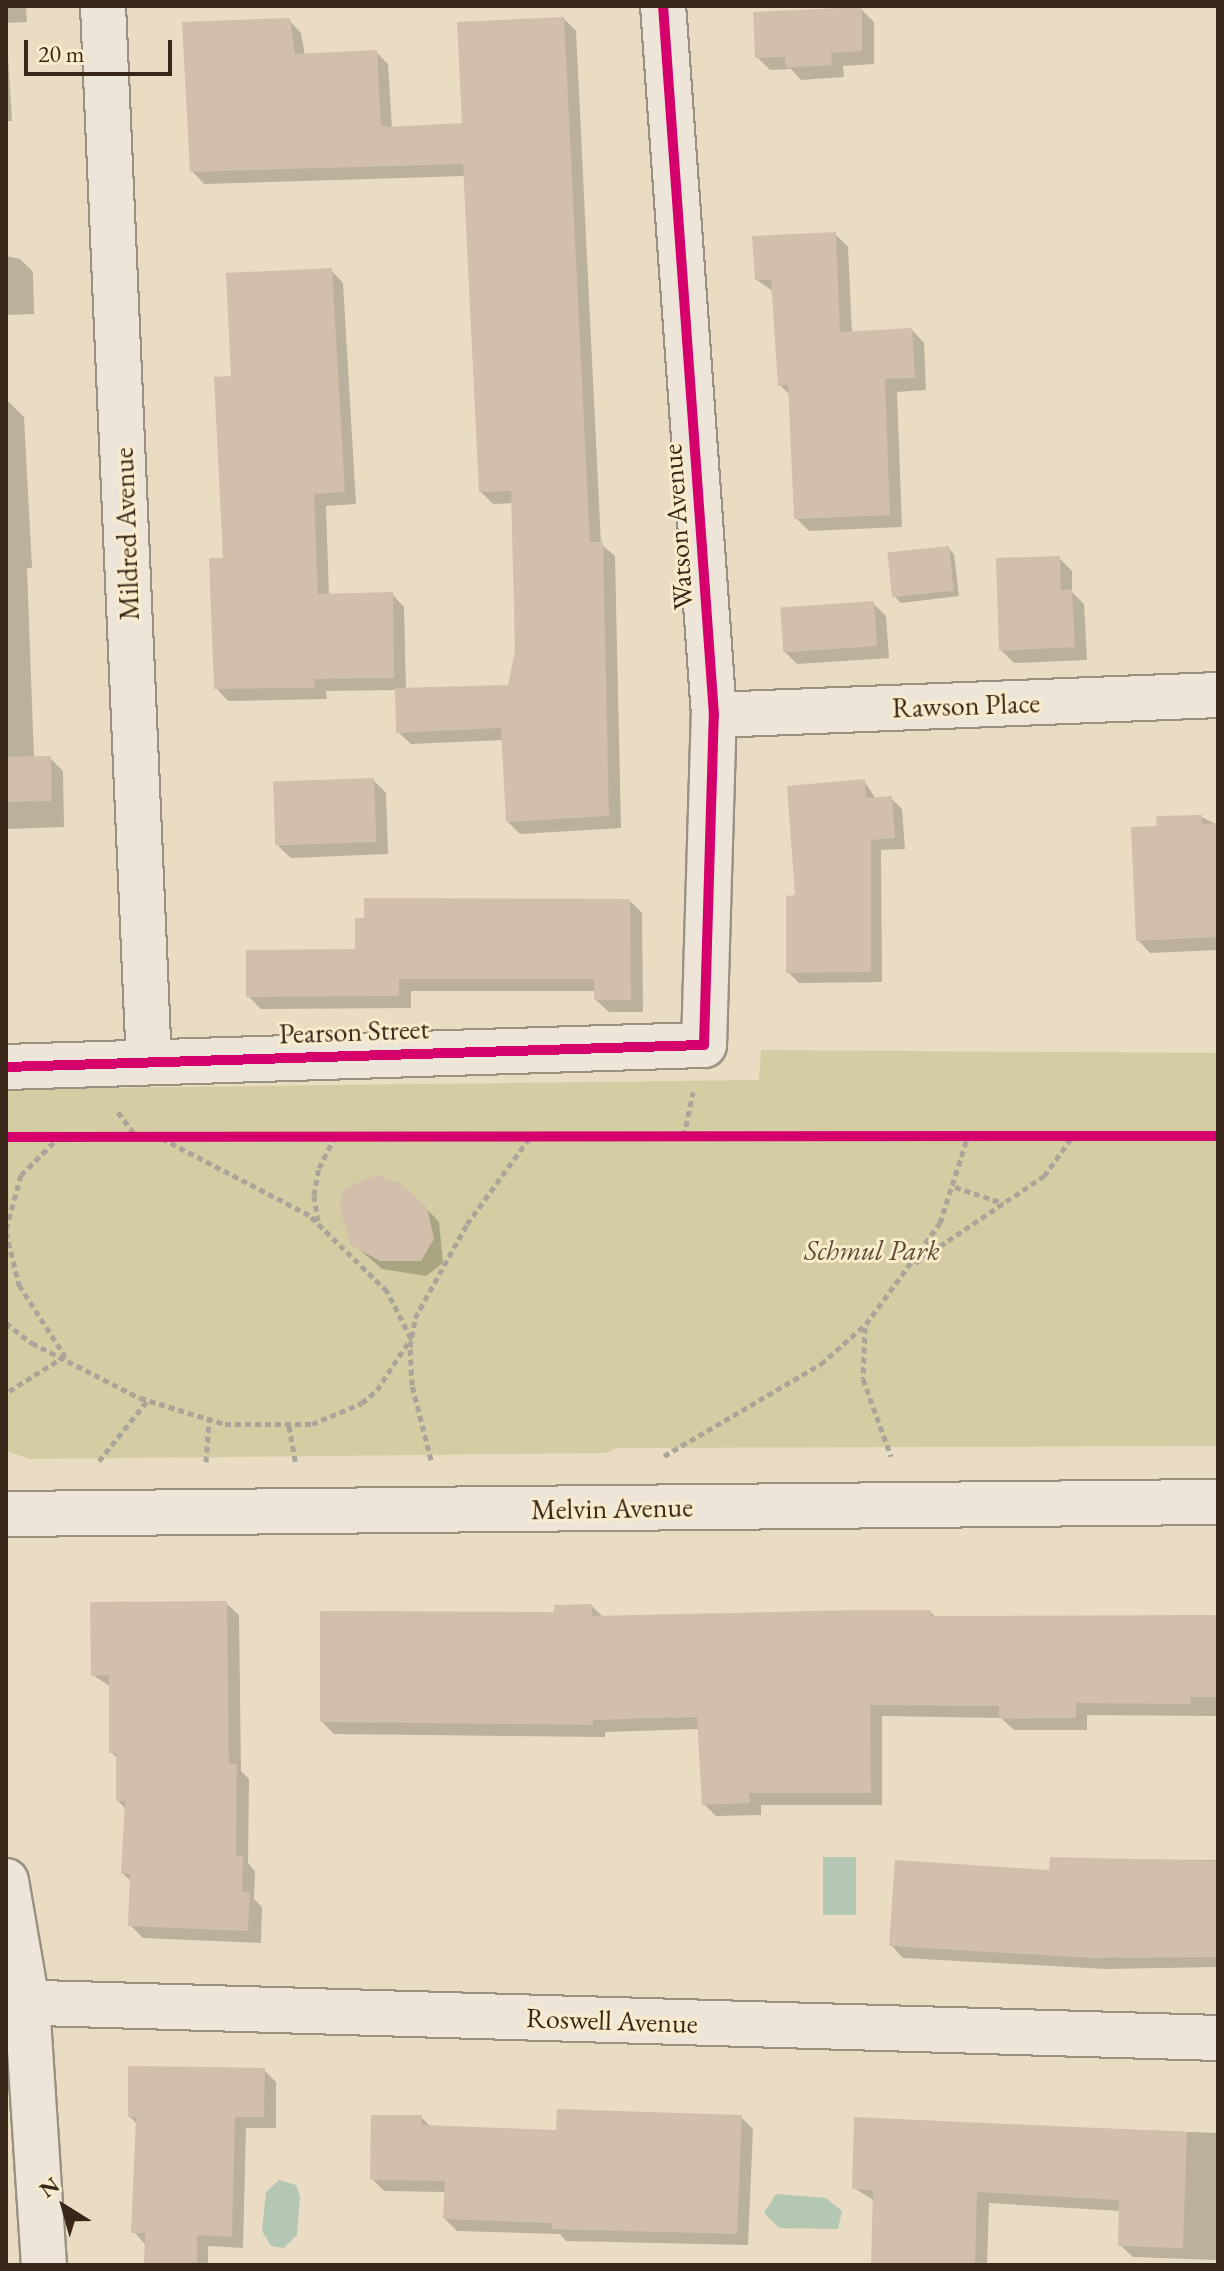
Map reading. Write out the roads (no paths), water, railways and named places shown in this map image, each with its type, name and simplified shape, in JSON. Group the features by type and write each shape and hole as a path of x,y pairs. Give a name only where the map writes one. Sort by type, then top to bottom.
{"street":[{"name":"Mildred Avenue","path":"103,6 149,1062"},
{"name":"Watson Avenue","path":"663,6 714,715 700,1062"},
{"name":"Rawson Place","path":"714,715 1218,695"},
{"name":"Pearson Street","path":"6,1067 149,1062 700,1062"},
{"name":"Melvin Avenue","path":"6,1514 1218,1502"},
{"path":"6,1881 44,2265"},
{"name":"Roswell Avenue","path":"16,2002 1218,2038"}],"park label":[{"name":"Schmul Park","path":"872,1250"}]}
